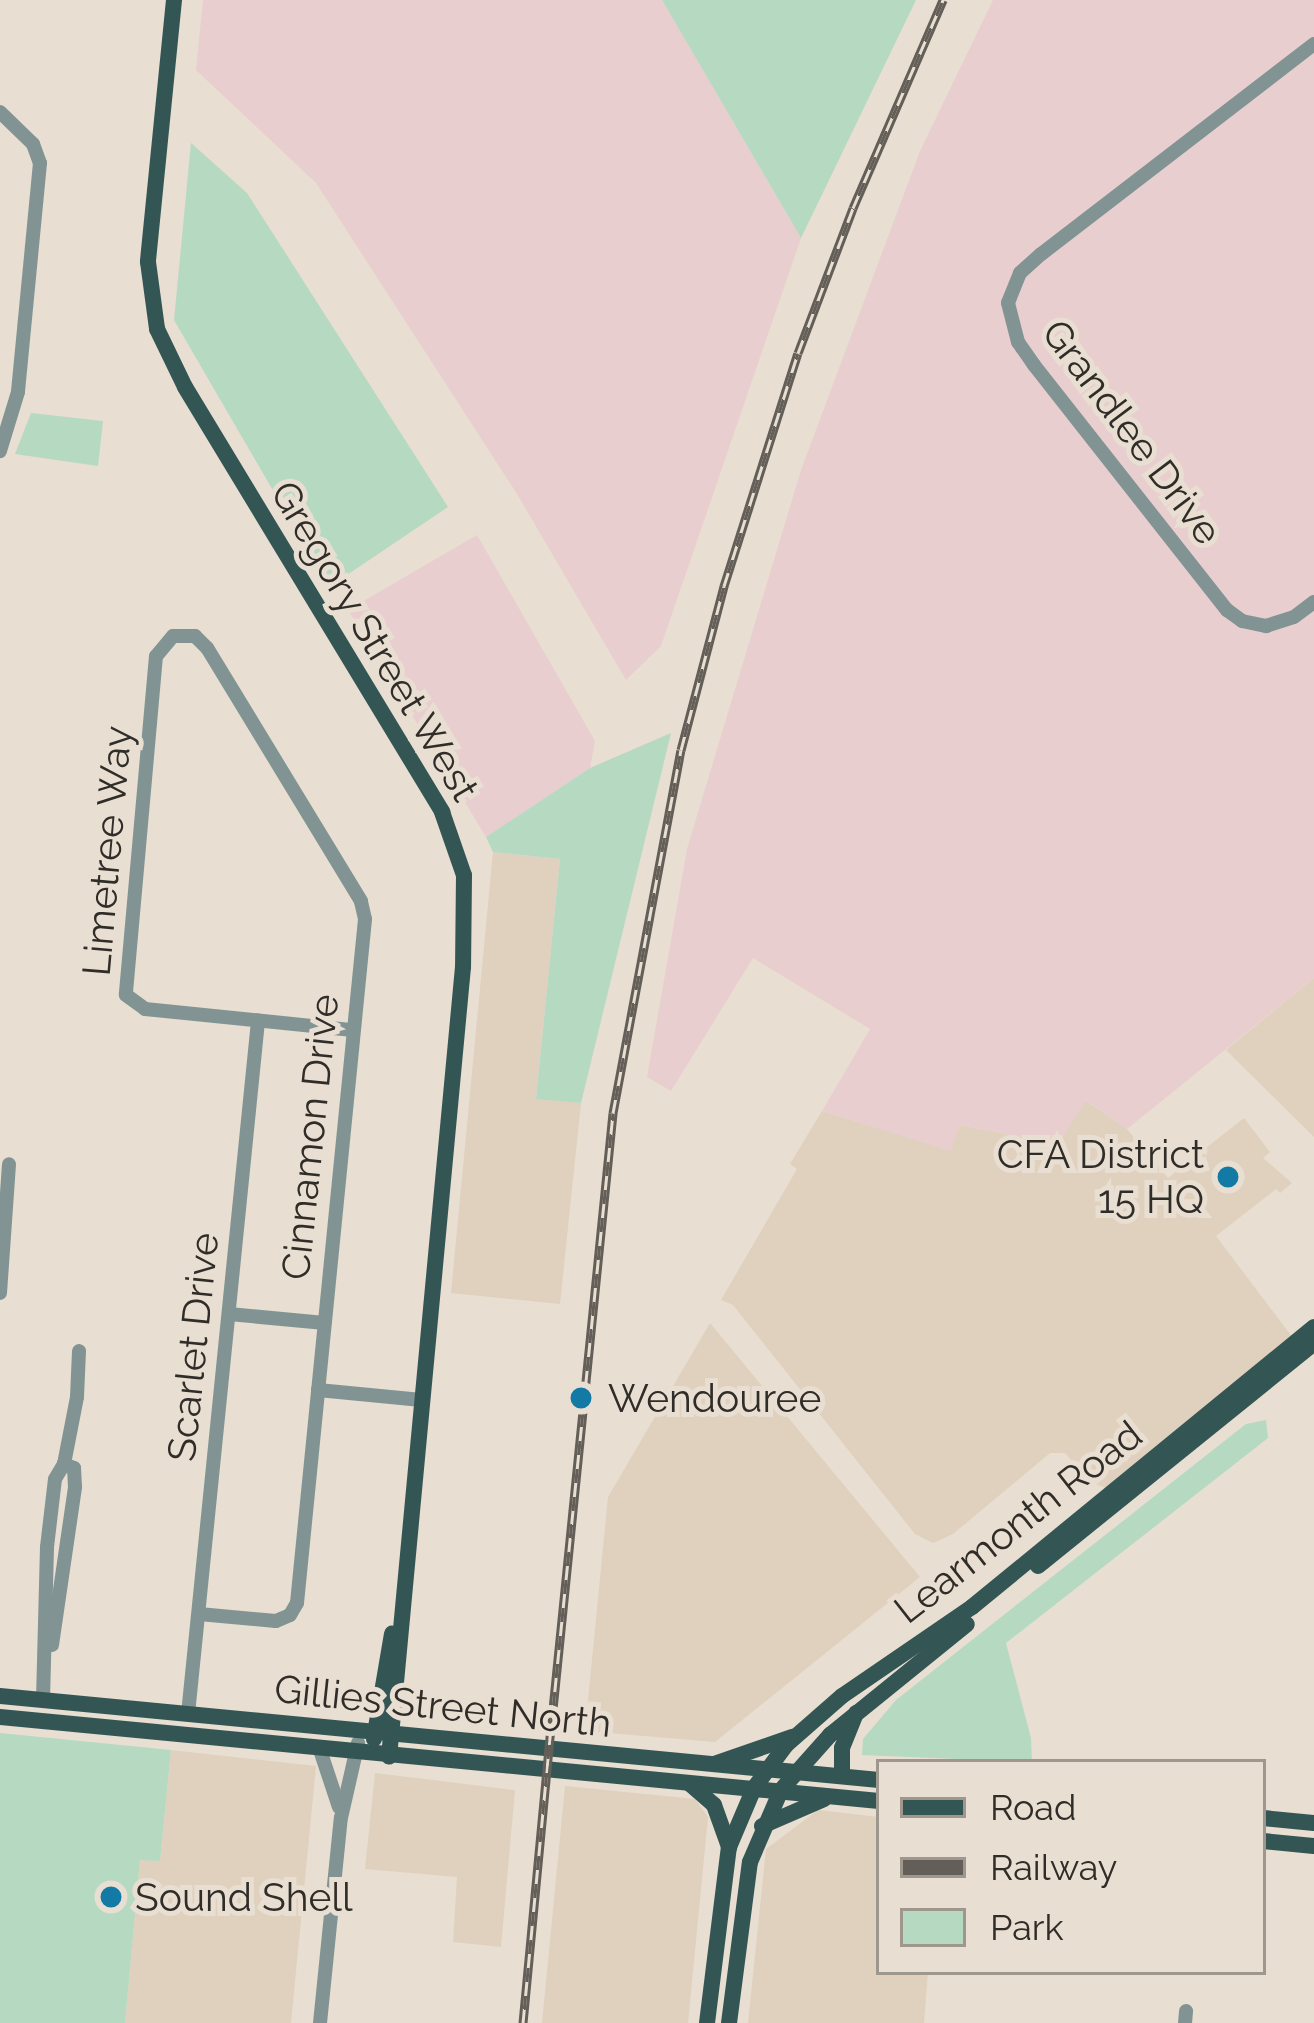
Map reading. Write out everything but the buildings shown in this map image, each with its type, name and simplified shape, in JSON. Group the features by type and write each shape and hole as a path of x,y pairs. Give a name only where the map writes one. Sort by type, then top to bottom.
{"main road":[{"name":"Gregory Street West","path":"174,0 148,262 157,329 171,362 442,812 464,875 463,967 407,1551 372,1755"},
{"name":"Learmonth Road","path":"730,2023 741,1914 763,1826 794,1772 856,1713 1290,1354 1314,1327"},
{"name":"Learmonth Road","path":"1290,1354 1314,1343"},
{"name":"Learmonth Road","path":"707,2023 729,1847 766,1770 792,1737 1093,1514"},
{"name":"Gillies Street North","path":"0,1696 876,1780"},
{"path":"842,1776 842,1748 856,1713"},
{"name":"Gillies Street North","path":"0,1717 876,1801"},
{"path":"713,1765 792,1737"},
{"path":"687,1781 714,1805 729,1847"},
{"path":"763,1826 796,1808 837,1796"},
{"path":"1266,1818 1314,1823"},
{"path":"1266,1840 1314,1846"}],"street":[{"name":"Grandlee Drive","path":"1314,44 1041,254 1020,273 1008,303 1018,342 1034,365 1227,610 1242,621 1266,626 1314,602"},
{"path":"0,112 35,147 40,163 17,401 0,451"},
{"name":"Limetree Way","path":"178,634 162,644 156,656 124,988 130,1001 142,1008 353,1030"},
{"name":"Cinnamon Drive","path":"178,634 195,636 208,648 361,901 364,925 296,1606 276,1621 200,1613"},
{"name":"Scarlet Drive","path":"188,1714 258,1021"},
{"path":"0,1293 9,1164"},
{"path":"229,1314 325,1323"},
{"path":"46,1673 47,1547 55,1485 64,1465 80,1381 79,1351"},
{"path":"318,1390 422,1400"},
{"path":"43,1700 75,1487 74,1468 64,1465"},
{"path":"55,1485 75,1487"},
{"path":"47,1547 69,1550"},
{"path":"193,1679 198,1699 212,1716"},
{"path":"320,1750 341,1818"},
{"path":"320,2023 341,1818 372,1755"}],"shaded area":[{"path":"203,0 662,0 801,238 661,646 626,680 517,494 316,183 196,70"},
{"path":"993,0 1314,0 1314,978 1127,1129 1086,1100 1058,1144 960,1125 951,1151 822,1111 870,1029 753,958 671,1091 647,1077 687,849 801,470 920,151"},
{"path":"477,535 595,741 590,768 486,837 348,610"},
{"path":"493,852 560,859 536,1098 581,1103 560,1304 451,1293"},
{"path":"1314,978 1314,1137 1226,1050"},
{"path":"1085,1100 1127,1129 1168,1178 1244,1118 1270,1152 1263,1158 1292,1183 1280,1193 1276,1189 1216,1236 1296,1342 1112,1490 1092,1483 1065,1453 1050,1453 953,1534 933,1543 915,1534 733,1305 721,1300 797,1169 790,1164 822,1111 950,1150 960,1125 1058,1144"},
{"path":"710,1323 920,1577 715,1742 585,1731 608,1497"},
{"path":"171,1750 316,1766 291,2023 125,2023 140,1859 160,1861"},
{"path":"375,1773 515,1790 501,1947 453,1942 457,1877 365,1869"},
{"path":"565,1786 695,1799 708,1817 688,2023 542,2023"},
{"path":"818,1810 876,1817 876,1975 928,1975 924,2023 748,2023 766,1849"}],"green space":[{"path":"662,0 916,0 801,238"},
{"path":"191,143 247,193 448,507 329,587 174,320"},
{"path":"31,413 103,421 98,466 15,454"},
{"path":"671,733 581,1103 536,1099 560,859 493,852 486,837 590,768"},
{"path":"1266,1420 1268,1438 1006,1643 1031,1738 1032,1759 862,1755 863,1739 896,1700 1246,1424"},
{"path":"0,1733 171,1750 160,1861 140,1860 125,2023 0,2023"}],"railway":[{"path":"552,1719 613,1113 681,750 724,586 798,353 853,208 943,0"},
{"path":"523,2023 553,1706"}],"place":[{"name":"CFA District 15 HQ","path":"1228,1177"},
{"name":"Wendouree","path":"581,1398"},
{"name":"Sound Shell","path":"111,1897"}]}
